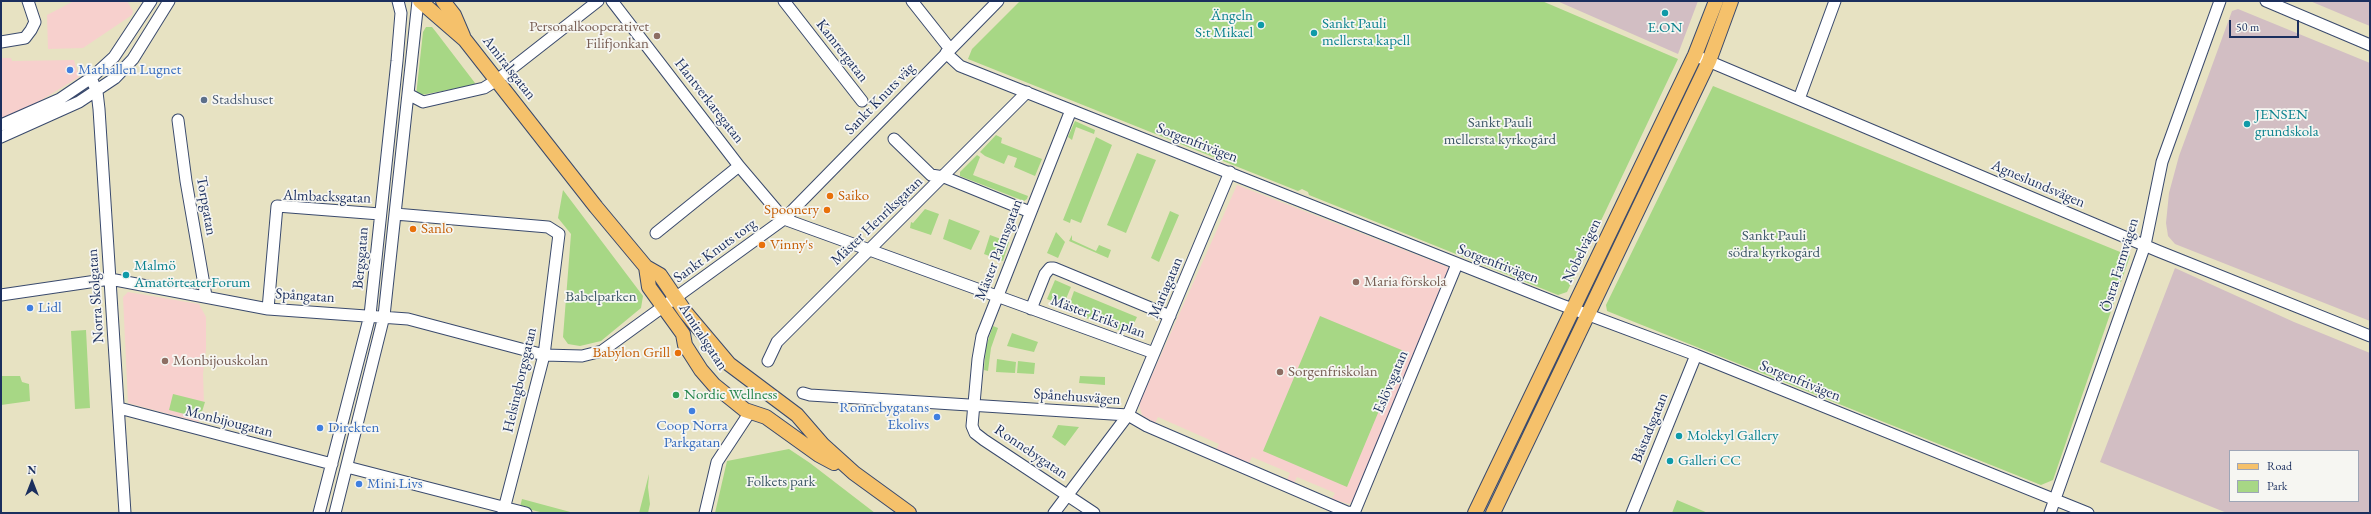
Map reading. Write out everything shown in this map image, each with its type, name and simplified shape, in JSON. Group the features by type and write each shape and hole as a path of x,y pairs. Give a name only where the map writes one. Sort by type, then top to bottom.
{"main road":[{"name":"Amiralsgatan","path":"419,1 465,40 596,207 646,267 660,275 729,364 797,415 823,446 854,473 909,513"},
{"name":"Amiralsgatan","path":"443,1 454,15 465,40"},
{"name":"Nobelvägen","path":"1475,513 1695,56 1716,1"},
{"path":"1493,513 1709,61 1731,1"},
{"name":"Amiralsgatan","path":"646,267 650,287 682,334 685,345 701,370 731,400 750,412 766,417 819,455 854,473"}],"street":[{"path":"1,42 25,38 31,30 35,22 28,1"},
{"path":"1,125 53,102 91,78 114,57 151,1"},
{"path":"1,137 97,92 115,78 133,59 168,1"},
{"name":"Bergsgatan","path":"319,513 370,315 401,13 398,1"},
{"name":"Bergsgatan","path":"335,513 384,316 419,1"},
{"path":"408,94 420,101 427,101 484,88 497,80 598,1"},
{"name":"Hantverkaregatan","path":"612,1 739,166 784,219"},
{"name":"Kamrergatan","path":"784,1 862,101"},
{"name":"Sorgenfrivägen","path":"912,1 960,66 1230,172 1457,264 1696,355 2088,513"},
{"name":"Sankt Knuts väg","path":"784,219 998,1"},
{"path":"1799,99 1835,1"},
{"name":"Östra Farmvägen","path":"2050,513 2145,245 2162,162 2220,1"},
{"path":"2266,1 2370,45"},
{"name":"Agneslundsvägen","path":"1695,56 2145,245 2370,336"},
{"name":"Norra Skolgatan","path":"91,78 97,92 125,513"},
{"name":"Mäster Henriksgatan","path":"768,361 777,342 944,177 1017,108 1027,92"},
{"name":"Mäster Palmsgatan","path":"974,405 980,344 1070,110"},
{"name":"Torpgatan","path":"178,120 186,181 206,296"},
{"path":"894,139 931,175 944,177 1030,212"},
{"path":"656,233 739,166"},
{"name":"Mariagatan","path":"1054,513 1128,415 1230,172"},
{"name":"Almbacksgatan","path":"268,309 277,206 380,214"},
{"name":"Helsingborgsgatan","path":"395,214 548,227 555,230 560,237 544,355 504,510"},
{"name":"Mäster Eriks plan","path":"784,219 794,224 871,249 998,297 1154,353"},
{"name":"Sankt Knuts torg","path":"663,306 694,286 784,219"},
{"name":"Eslövsgatan","path":"1351,513 1457,264"},
{"name":"Mäster Eriks plan","path":"1031,309 1047,270 1054,268 1170,316"},
{"name":"Spångatan","path":"1,295 110,279 206,296 268,309 370,315 408,319 544,355 582,356 602,352 663,306"},
{"name":"Båstadsgatan","path":"1632,513 1696,355"},
{"name":"Spånehusvägen","path":"803,393 810,395 1128,415 1147,426 1351,513"},
{"name":"Ronnebygatan","path":"974,405 972,426 975,433 1094,513"},
{"name":"Monbijougatan","path":"119,408 332,464"},
{"path":"705,513 716,462 750,412"},
{"path":"347,467 504,510 526,513"}],"shaded area":[{"path":"74,1 127,1 133,11 132,15 83,48 48,49 47,15"},
{"path":"1557,1 1698,1 1678,54"},
{"path":"2310,1 2370,1 2370,26 2360,22"},
{"path":"2238,9 2370,63 2370,321 2175,244 2168,236 2166,223 2169,193 2179,156 2232,11"},
{"path":"1,58 11,58 12,61 74,60 79,77 25,110 1,119"},
{"name":"Sorgenfriskolan","path":"1237,185 1448,267 1449,271 1354,500 1349,504 1332,499 1335,493 1297,477 1294,483 1287,480 1290,473 1252,457 1249,463 1216,450 1219,444 1158,417 1155,423 1142,415 1139,404"},
{"path":"2175,268 2294,322 2370,353 2370,513 2227,513 2100,462"},
{"name":"Monbijouskolan","path":"128,292 199,304 206,317 206,349 203,374 204,404 200,420 198,422 128,403 123,297"}],"green space":[{"name":"Sankt Pauli mellersta kyrkogård","path":"1020,1 1542,1 1678,59 1567,292 1558,295 1309,195 1308,192 1302,189 1298,191 968,59 972,49"},
{"path":"426,27 432,27 475,83 474,85 416,96 423,32"},
{"name":"Sankt Pauli södra kyrkogård","path":"1713,86 2130,256 2053,480 2041,485 1607,311 1606,305"},
{"path":"1075,121 1095,130 1094,134 1076,127 1072,140 1068,137"},
{"path":"996,135 1002,138 1001,143 1042,159 1035,176 1014,167 1017,158 1008,155 1004,164 985,156 980,152"},
{"path":"1096,137 1112,145 1081,223 1071,219 1070,223 1063,220"},
{"path":"1137,153 1156,160 1126,233 1107,225"},
{"path":"977,155 980,157 973,175 1028,196 1027,199 1024,201 960,176 960,172"},
{"name":"Babelparken","path":"563,190 643,296 641,308 601,341 580,346 568,344 563,337 571,234 558,218"},
{"path":"925,209 939,214 931,235 910,228 911,222 913,223"},
{"path":"1170,211 1179,215 1159,262 1151,258"},
{"path":"949,219 980,231 971,250 943,239"},
{"path":"1056,232 1065,242 1058,258 1047,253"},
{"path":"990,235 1009,242 1003,261 984,254"},
{"path":"1072,235 1072,240 1096,251 1099,245 1111,250 1108,258 1069,241"},
{"path":"1055,280 1071,287 1063,306 1047,299"},
{"path":"1074,291 1137,317 1129,334 1067,311"},
{"path":"1320,316 1404,351 1347,487 1263,451"},
{"path":"993,326 998,328 991,348 988,371 984,370 986,346"},
{"path":"86,330 90,408 75,409 71,331"},
{"path":"1012,333 1038,342 1034,352 1007,346"},
{"path":"997,359 1016,362 1015,373 996,372"},
{"path":"1018,361 1035,363 1034,374 1017,373"},
{"path":"1,376 20,376 22,382 29,384 30,401 1,405"},
{"path":"1080,376 1105,377 1105,385 1079,383"},
{"path":"173,394 205,402 200,418 169,410"},
{"path":"1058,425 1079,427 1065,446 1052,437"},
{"name":"Folkets park","path":"789,449 810,463 875,513 715,513 727,461"},
{"path":"649,474 648,487 650,504 648,513 639,513"},
{"path":"522,499 574,513 544,513 520,507"},
{"path":"1677,500 1708,513 1672,513"}],"place":[{"name":"E.ON","path":"1665,13"},
{"name":"Ängeln S:t Mikael","path":"1261,25"},
{"name":"Sankt Pauli mellersta kapell","path":"1314,33"},
{"name":"Personalkooperativet Filifjonkan","path":"657,36"},
{"name":"Mathallen Lugnet","path":"70,70"},
{"name":"Stadshuset","path":"204,100"},
{"name":"JENSEN grundskola","path":"2247,124"},
{"name":"Saiko","path":"830,196"},
{"name":"Spoonery","path":"827,210"},
{"name":"Sanlo","path":"413,229"},
{"name":"Vinny's","path":"762,245"},
{"name":"Malmö AmatörteaterForum","path":"126,275"},
{"name":"Maria förskola","path":"1356,282"},
{"name":"Lidl","path":"30,308"},
{"name":"Babylon Grill","path":"678,353"},
{"name":"Monbijouskolan","path":"165,361"},
{"name":"Sorgenfriskolan","path":"1280,372"},
{"name":"Nordic Wellness","path":"676,395"},
{"name":"Coop Norra Parkgatan","path":"692,411"},
{"name":"Ronnebygatans Ekolivs","path":"937,417"},
{"name":"Direkten","path":"320,428"},
{"name":"Molekyl Gallery","path":"1679,436"},
{"name":"Galleri CC","path":"1670,461"},
{"name":"Mini Livs","path":"359,484"}]}
